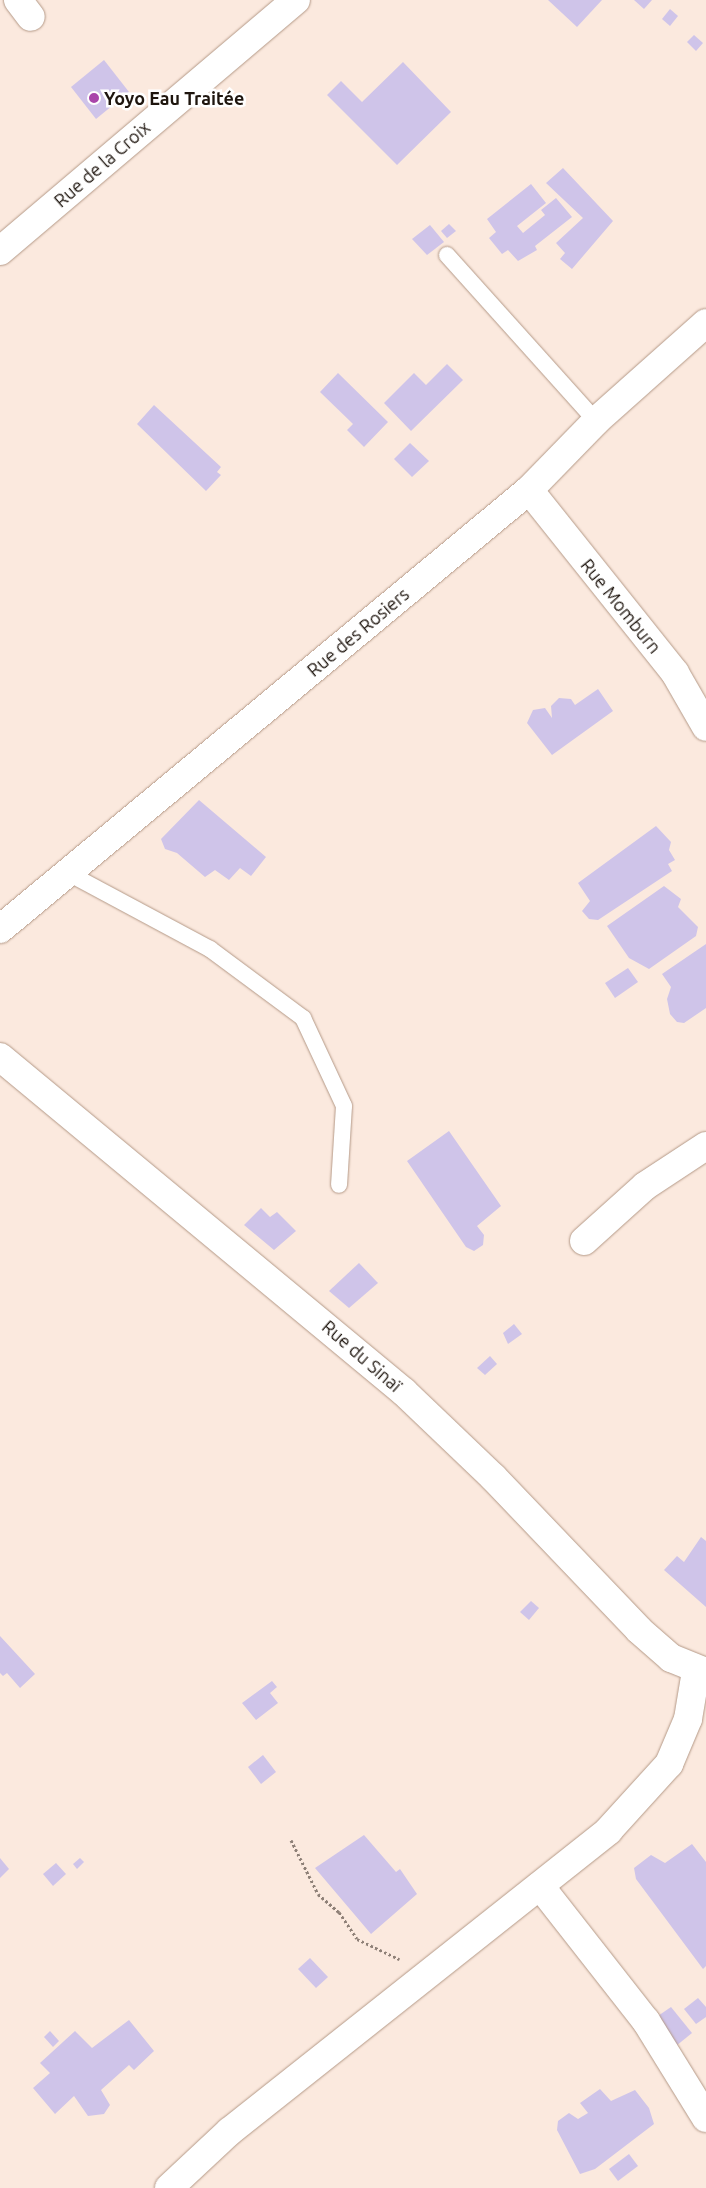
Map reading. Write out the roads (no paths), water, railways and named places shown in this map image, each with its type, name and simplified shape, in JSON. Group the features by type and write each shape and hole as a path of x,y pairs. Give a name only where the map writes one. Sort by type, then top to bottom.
{"street":[{"name":"Rue de la Croix","path":"0,251 296,0"},
{"name":"Rue des Rosiers","path":"0,930 70,874 529,490 596,421 706,324"},
{"name":"Rue Momburn","path":"529,490 675,673 706,727"},
{"name":"Rue du Sinaï","path":"0,1057 404,1392 493,1477 638,1630 671,1658 701,1671"},
{"path":"584,1241 645,1186 706,1146"},
{"path":"169,2188 230,2131 608,1831 669,1764 688,1720 701,1671"},
{"path":"540,1886 646,2021 706,2118"}],"lane":[{"path":"447,255 596,421"},
{"path":"70,874 210,949 303,1018 344,1106 339,1186"}],"place":[{"name":"Yoyo Eau Traitée","path":"94,98"}]}
